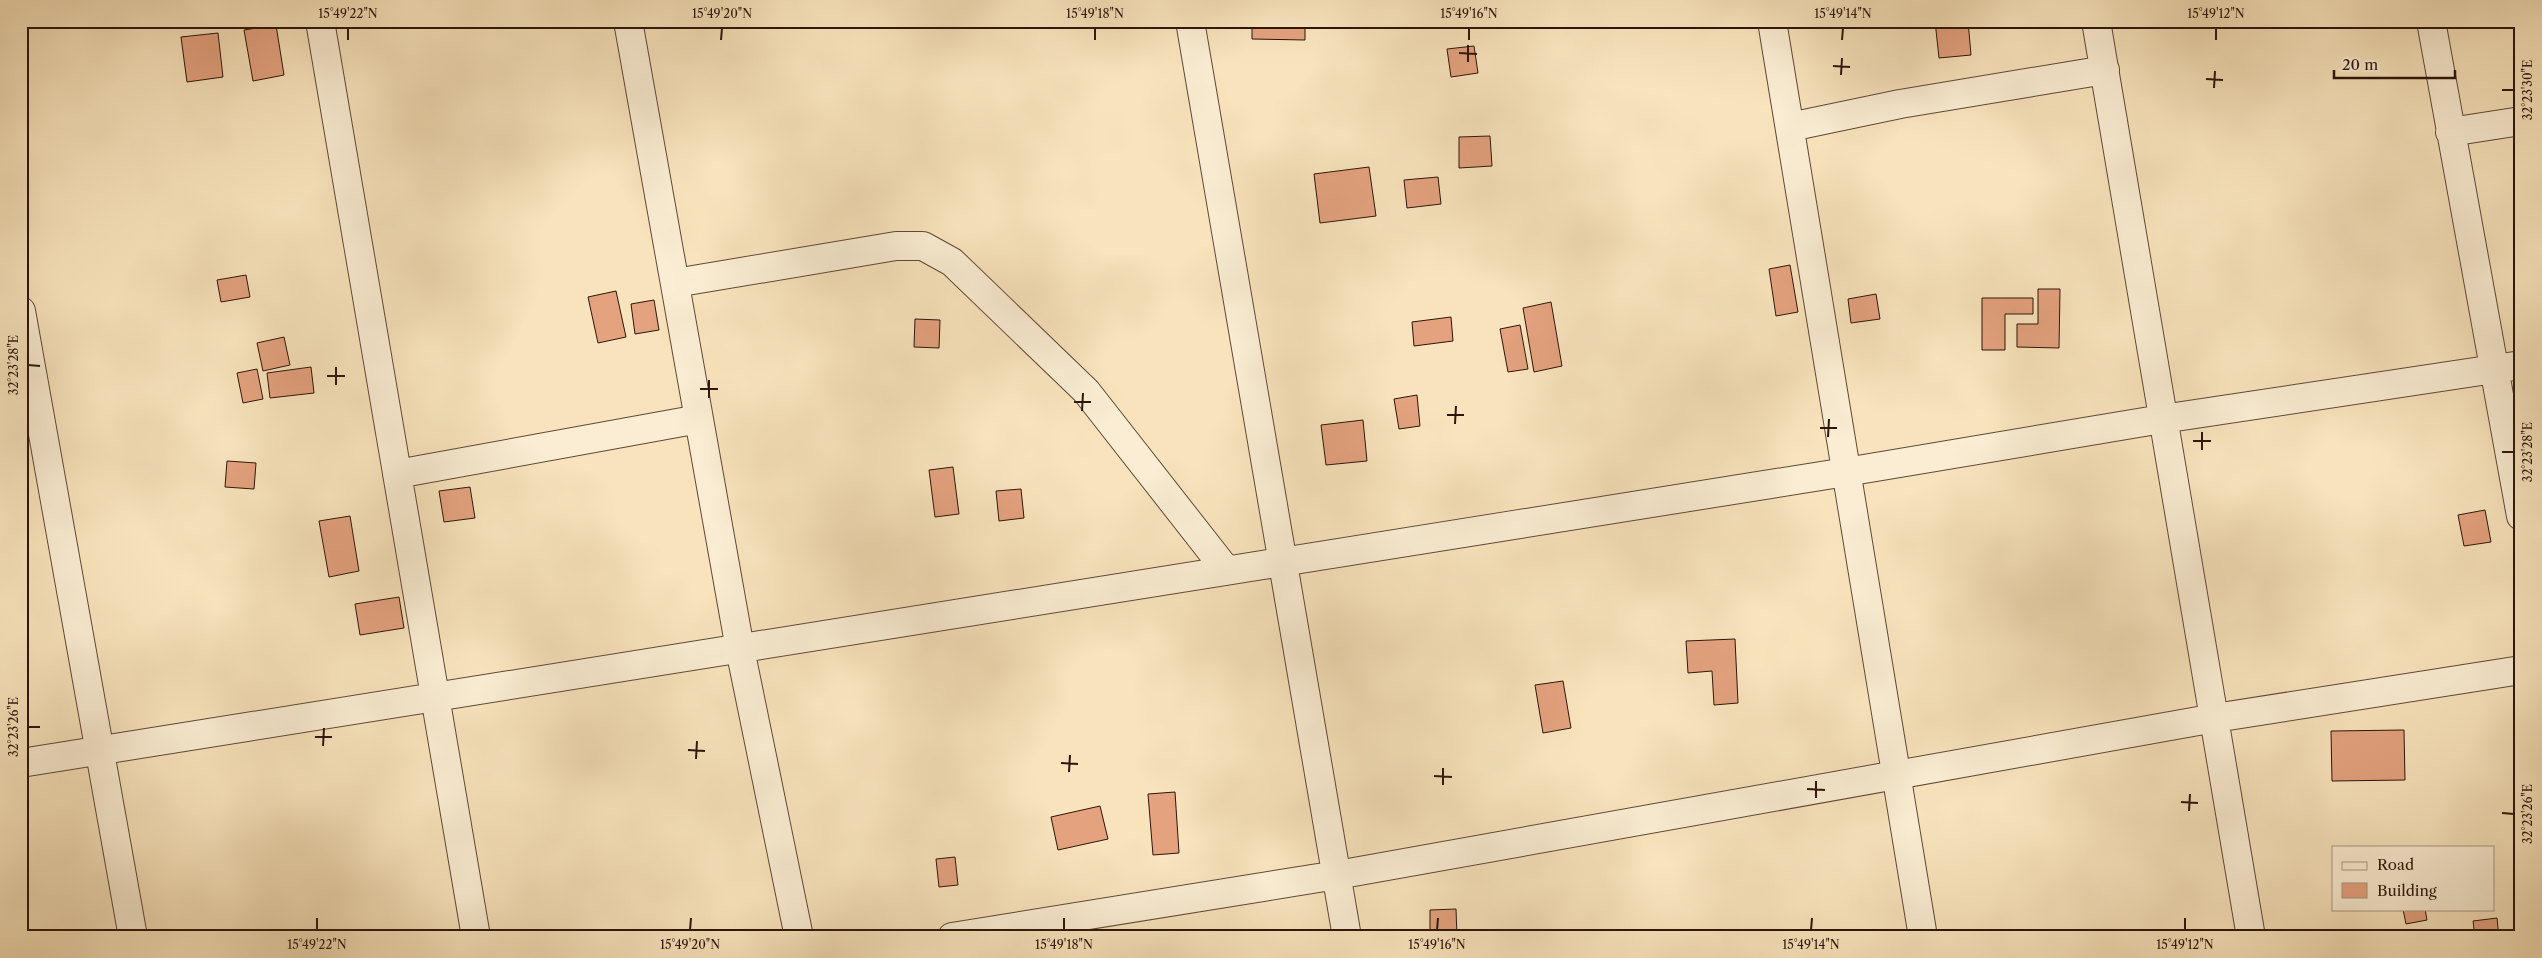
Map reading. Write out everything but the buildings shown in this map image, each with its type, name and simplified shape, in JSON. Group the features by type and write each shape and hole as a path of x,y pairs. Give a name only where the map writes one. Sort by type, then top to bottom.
{"street":[{"path":"320,21 476,937"},
{"path":"628,21 740,649 799,937"},
{"path":"1190,21 1347,937"},
{"path":"1772,21 1924,937"},
{"path":"2096,21 2251,937"},
{"path":"2431,21 2521,516"},
{"path":"1790,126 1900,104 2104,70"},
{"path":"2450,132 2521,121"},
{"path":"675,283 896,246 923,246 952,262 1086,391 1228,571"},
{"path":"21,311 133,937"},
{"path":"21,763 1282,563 2162,419 2521,365"},
{"path":"397,474 699,419"},
{"path":"952,937 1337,874 1896,773 2215,718 2521,670"}]}
